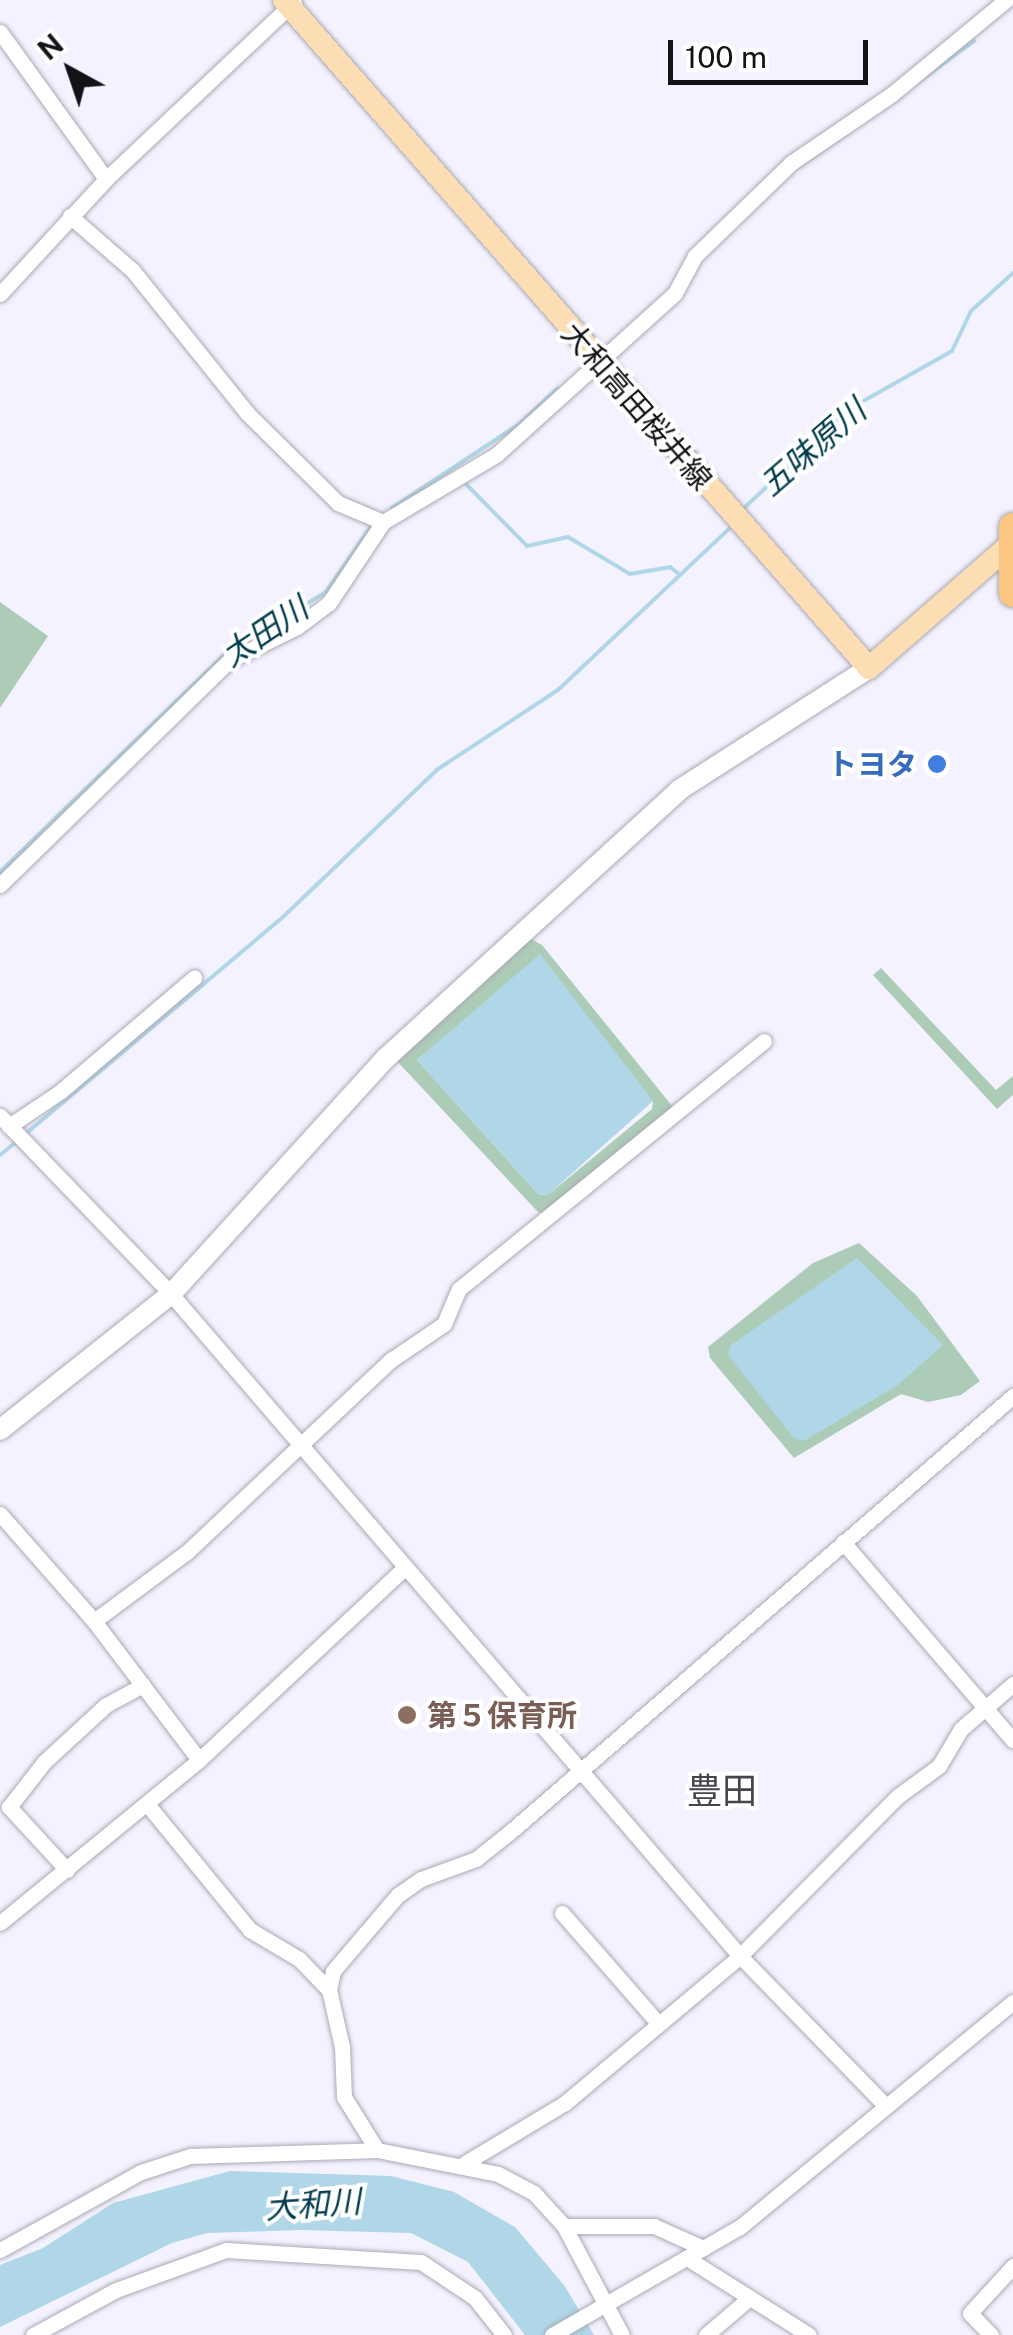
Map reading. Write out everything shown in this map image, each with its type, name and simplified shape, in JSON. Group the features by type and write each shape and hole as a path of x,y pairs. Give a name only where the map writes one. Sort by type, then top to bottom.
{"highway":[{"path":"1012,538 1013,593"}],"main road":[{"name":"大和高田桜井線","path":"290,2 869,668"},
{"path":"869,668 1012,538"}],"street":[{"path":"0,885 230,660 297,627 329,602 384,522 496,455 675,293 695,256 791,163 908,82 1006,0"},
{"path":"0,294 106,179 290,2"},
{"path":"0,32 106,179"},
{"path":"70,216 133,271 247,413 338,503 384,522"},
{"path":"0,1430 172,1294 386,1058 679,790 869,668"},
{"path":"194,978 62,1091 5,1121 172,1294 577,1772 740,1956 885,2105"},
{"path":"94,1621 187,1552 392,1360 444,1324 460,1290 764,1042"},
{"path":"377,2150 347,2108 329,1990 333,1971 398,1895 421,1878 476,1859 1013,1396"},
{"path":"0,1514 94,1621 198,1760"},
{"path":"843,1542 1013,1740"},
{"path":"0,1923 198,1760 402,1570"},
{"path":"465,2163 565,2103 740,1956 885,1809 939,1766 962,1729 1013,1684"},
{"path":"67,1870 9,1806 44,1762 106,1704 142,1686"},
{"path":"147,1804 250,1930 299,1959 329,1990"},
{"path":"562,1914 658,2024"},
{"path":"552,2335 740,2227 1013,2002"},
{"path":"0,2250 141,2172 190,2156 377,2150 465,2163 534,2193 564,2226 600,2309 622,2335"},
{"path":"564,2226 654,2226 704,2248"},
{"path":"33,2335 116,2290 188,2259 226,2250 421,2262 474,2298 504,2335"},
{"path":"687,2258 747,2300 808,2335"},
{"path":"991,2335 970,2313 1013,2266"},
{"path":"706,2335 747,2300"}],"green space":[{"path":"0,602 48,636 0,708"},
{"path":"529,938 542,945 673,1107 547,1214 538,1212 395,1059","holes":["471,1015 653,1101 652,1109 549,1194 539,1195 417,1060"]},
{"path":"881,968 996,1090 1013,1076 1013,1095 997,1109 873,975"},
{"path":"859,1243 917,1296 980,1381 961,1395 928,1402 901,1394 794,1458 710,1358 708,1347 813,1263"}],"water":[{"path":"540,954 653,1101 549,1194 539,1195 417,1060"},
{"path":"857,1258 943,1345 898,1385 804,1441 794,1438 728,1355 731,1345"},
{"name":"大和川","path":"230,2171 391,2176 454,2192 515,2227 564,2285 594,2335 525,2335 468,2262 411,2233 301,2230 207,2233 172,2243 0,2327 0,2265 43,2248 113,2203"}],"waterway":[{"name":"太田川","path":"917,83 974,41"},
{"name":"太田川","path":"795,169 845,135"},
{"name":"五味原川","path":"744,508 851,408 952,351 971,311 1013,273"},
{"name":"太田川","path":"392,508 518,425 558,388"},
{"name":"五味原川","path":"461,479 527,546 568,537 630,574 670,567 679,574"},
{"name":"太田川","path":"0,872 227,652 326,592 370,528"},
{"path":"23,1136 285,915 438,769 558,690 730,528"},
{"path":"0,1155 16,1142"}],"place":[{"name":"トヨタ","path":"937,764"},
{"name":"第５保育所","path":"407,1715"}],"district":[{"name":"豊田","path":"722,1791"}]}
